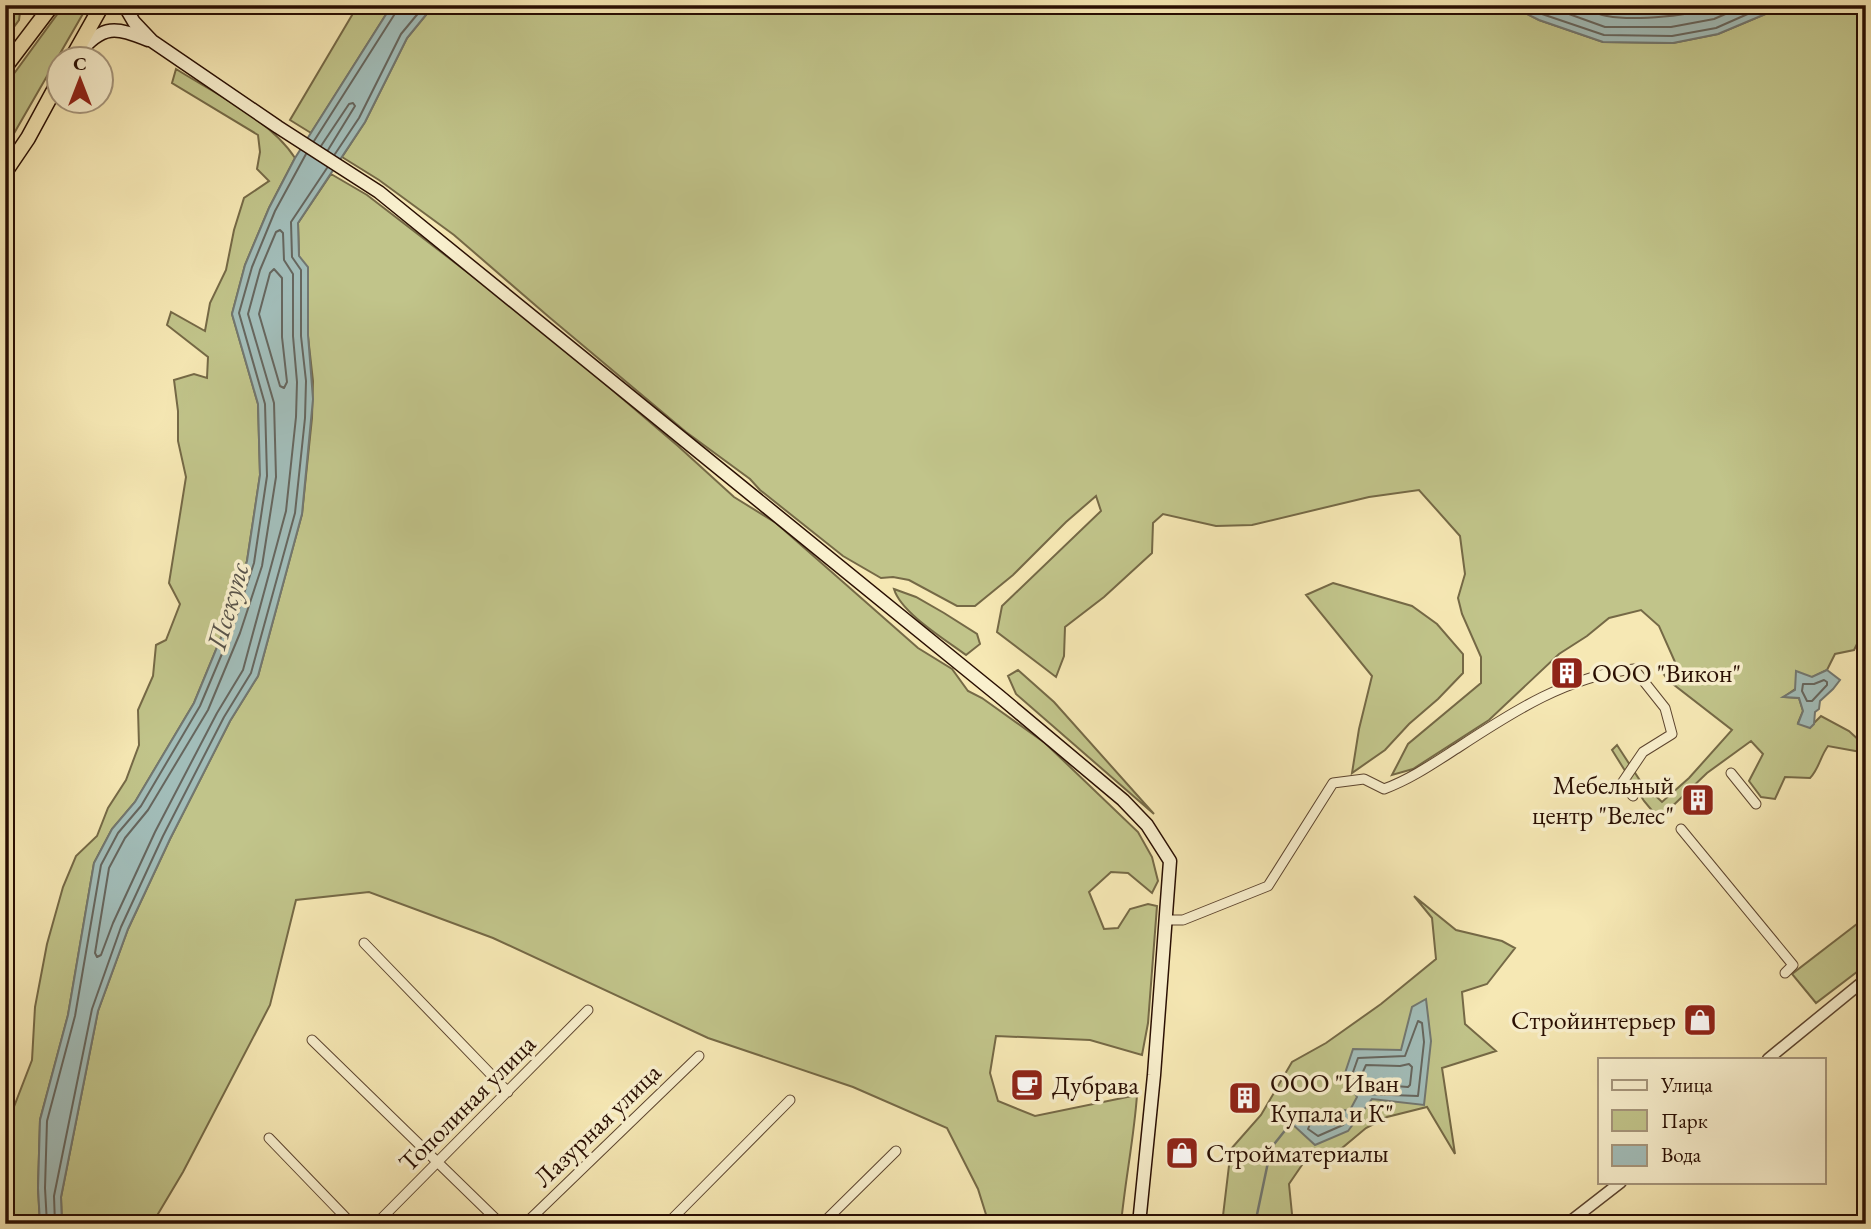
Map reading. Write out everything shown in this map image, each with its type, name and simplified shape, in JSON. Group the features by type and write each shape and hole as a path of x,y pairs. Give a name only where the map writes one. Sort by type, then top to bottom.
{"highway":[{"path":"5,67 52,5"},
{"path":"80,46 102,5"},
{"path":"5,172 46,105"}],"main road":[{"path":"124,5 134,22 152,41 379,192 999,696 1123,800 1147,825 1170,861 1154,1075 1139,1224"},
{"path":"85,46 103,31 120,30 152,41"}],"street":[{"path":"1167,920 1183,920 1269,886 1334,783 1364,779 1384,789 1405,781 1507,715 1553,691 1605,672 1634,669 1665,708 1672,734 1643,752 1622,783 1633,796"},
{"path":"1731,773 1756,804"},
{"path":"1681,829 1793,965 1785,973"},
{"path":"363,943 508,1092"},
{"path":"1769,1058 1866,979"},
{"name":"Тополиная улица","path":"376,1224 588,1010"},
{"path":"313,1040 501,1224"},
{"name":"Лазурная улица","path":"525,1224 699,1056"},
{"path":"667,1224 790,1100"},
{"path":"269,1138 352,1224"},
{"path":"822,1224 896,1151"},
{"path":"1567,1224 1618,1184"}],"green space":[{"path":"5,5 21,5 19,20 5,39"},
{"path":"64,5 88,5 64,46 46,46 46,78 5,149 5,86"},
{"path":"358,5 392,5 311,133 290,120"},
{"path":"434,5 1509,5 1539,20 1603,42 1673,43 1718,34 1782,7 1841,5 1866,14 1866,645 1859,640 1854,650 1835,654 1827,670 1784,697 1799,698 1803,711 1798,723 1810,727 1821,716 1849,731 1862,743 1861,752 1828,746 1810,778 1785,777 1775,799 1761,797 1749,781 1763,754 1751,741 1707,773 1659,819 1644,801 1612,750 1617,745 1641,782 1662,802 1689,778 1732,730 1669,681 1662,672 1675,662 1659,626 1641,610 1609,618 1559,654 1489,720 1413,769 1392,775 1408,744 1481,683 1481,657 1458,598 1465,574 1460,536 1419,490 1369,497 1252,525 1216,526 1163,514 1153,523 1152,553 1104,597 1065,627 1064,656 1056,677 997,632 1002,606 1101,511 1096,496 1013,575 975,606 957,606 909,580 881,578 843,556 750,479 686,432 454,235 379,180 342,157 365,122 407,38"},
{"path":"176,69 257,119 285,144 295,158 269,208 245,265 232,314 258,404 260,475 247,561 225,628 194,703 135,802 112,829 94,863 68,1015 40,1120 40,1224 5,1224 5,1130 32,1060 35,1007 47,944 63,887 76,856 97,836 108,808 126,780 139,745 138,710 153,676 156,645 166,640 180,604 169,583 186,477 178,441 174,380 194,374 207,378 208,357 167,325 171,312 205,331 210,303 226,270 244,198 269,181 257,169 260,152 258,135 172,83"},
{"path":"331,174 367,195 536,325 734,497 776,523 918,648 952,669 968,691 1045,743 1138,832 1152,857 1158,881 1152,893 1128,873 1111,872 1089,892 1104,929 1118,928 1130,909 1148,904 1157,906 1148,1023 1142,1055 1090,1040 996,1036 990,1073 998,1101 1035,1116 1137,1095 1121,1224 989,1224 978,1189 947,1128 853,1087 708,1038 493,938 369,892 296,900 270,1005 183,1172 152,1224 62,1224 61,1197 98,1011 128,929 170,839 230,721 258,676 302,514 313,381 299,256 298,223"},
{"path":"1333,583 1412,606 1437,624 1463,654 1463,673 1385,750 1352,773 1372,676 1306,595"},
{"path":"894,589 916,597 977,634 980,644 966,655 905,607"},
{"path":"1018,670 1054,702 1154,814 1016,694 1008,676"},
{"path":"1414,896 1456,930 1502,941 1515,948 1487,984 1462,992 1465,1024 1496,1051 1442,1068 1455,1154 1427,1107 1387,1117 1366,1128 1342,1148 1304,1162 1289,1184 1293,1224 1222,1224 1231,1149 1261,1115 1292,1062 1326,1043 1381,1004 1436,959 1432,918"},
{"path":"1866,917 1866,965 1816,1003 1792,974"}],"water":[{"path":"392,5 434,5 407,38 365,122 298,223 299,256 308,267 308,335 313,399 302,514 258,676 230,721 128,929 98,1011 61,1197 62,1224 40,1224 40,1120 68,1015 94,863 112,829 135,802 194,703 225,628 247,561 260,475 258,404 232,314 245,265 269,208 295,158"},
{"path":"1509,5 1806,5 1782,7 1718,34 1673,43 1603,42 1539,20"},
{"path":"1827,670 1840,680 1820,701 1814,724 1810,728 1798,724 1803,711 1799,698 1783,697 1795,690 1796,671 1812,677"},
{"path":"1426,999 1431,1041 1424,1105 1372,1099 1348,1131 1315,1145 1291,1123 1329,1111 1350,1110 1357,1097 1344,1076 1353,1049 1401,1050 1412,1007"}],"waterway":[{"path":"1255,1224 1271,1148 1291,1123"}],"place":[{"name":"ООО \"Викон\"","path":"1567,673"},
{"name":"Мебельный центр \"Велес\"","path":"1698,800"},
{"name":"Стройинтерьер","path":"1700,1020"},
{"name":"Дубрава","path":"1027,1085"},
{"name":"ООО \"Иван Купала и К\"","path":"1245,1098"},
{"name":"Стройматериалы","path":"1182,1153"}],"water label":[{"name":"Псекупс","path":"227,606"}]}
